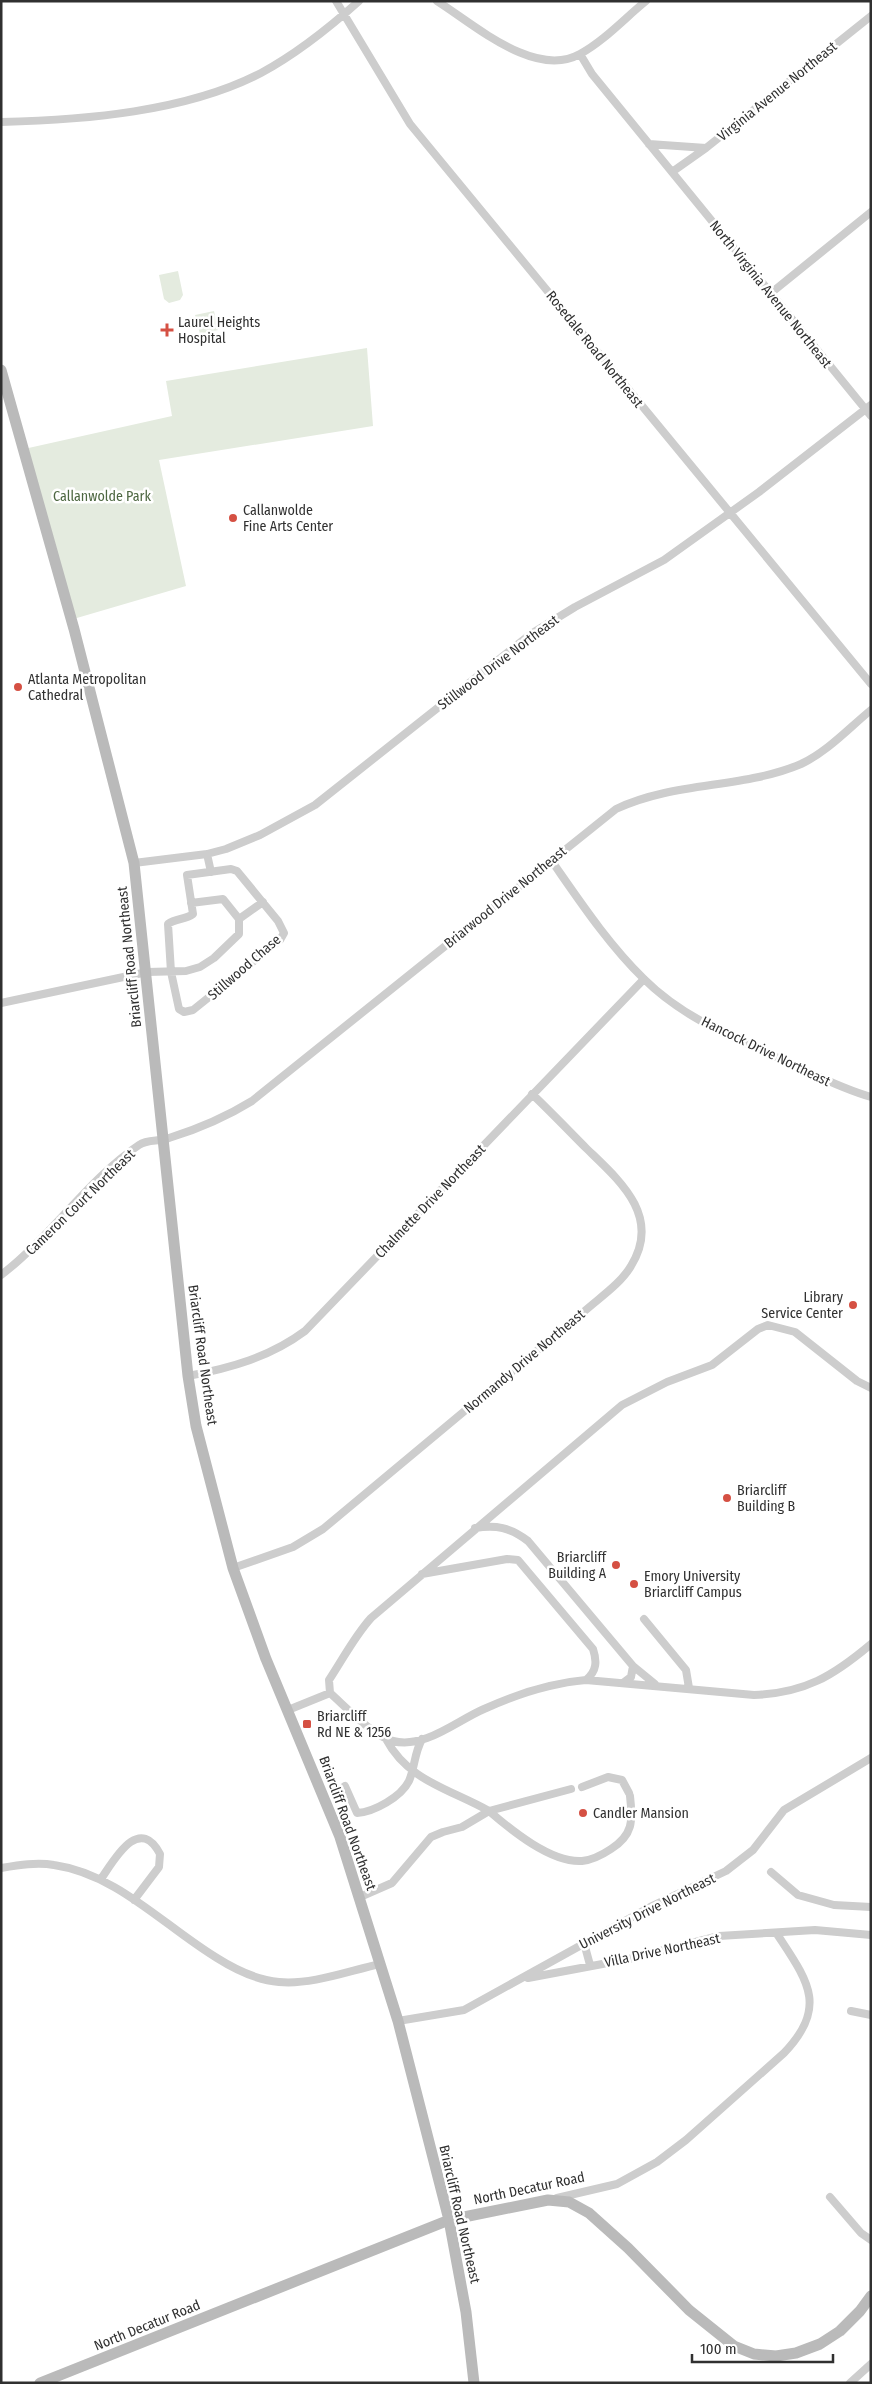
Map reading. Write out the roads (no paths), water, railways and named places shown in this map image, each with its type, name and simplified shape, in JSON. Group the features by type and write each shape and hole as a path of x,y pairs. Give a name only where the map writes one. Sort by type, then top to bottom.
{"main road":[{"name":"Briarcliff Road Northeast","path":"1,370 74,629 134,863 147,972 188,1376 196,1426 233,1568 259,1640 330,1812 360,1897 398,2021 449,2220 466,2312 474,2383"},
{"name":"North Decatur Road","path":"40,2383 449,2220 548,2200"},
{"path":"548,2200 569,2202 589,2213 628,2248 689,2310 734,2346 754,2354 776,2356 796,2353 820,2344 840,2331 860,2311 871,2296"}],"street":[{"name":"Rosedale Road Northeast","path":"336,1 410,124 871,684"},
{"path":"1,122 71,120 128,112 206,96 292,55 359,1"},
{"path":"438,1 521,54 548,62 566,60 580,54 646,1"},
{"name":"Virginia Avenue Northeast","path":"649,144 706,148 871,16"},
{"path":"580,54 592,74 649,144"},
{"name":"North Virginia Avenue Northeast","path":"649,144 771,293 868,407 871,416"},
{"path":"672,172 706,148"},
{"path":"771,293 871,212"},
{"name":"Stillwood Drive Northeast","path":"134,863 207,854 249,840 315,805 536,631 575,607 651,568 759,492 868,407"},
{"name":"Briarwood Drive Northeast","path":"164,1140 226,1116 257,1097 606,815 657,793 765,776 803,763 842,735 871,710"},
{"path":"207,854 211,872"},
{"name":"Hancock Drive Northeast","path":"550,860 594,920 644,979 686,1011 728,1036 833,1083 871,1097"},
{"name":"Stillwood Chase","path":"231,869 237,871 262,902 282,928 284,933 280,940 193,1010 184,1012 179,1009 171,972 168,924 173,920 187,918 193,914 187,875 231,869"},
{"path":"191,903 223,900 238,919 262,902"},
{"name":"Stillwood Chase","path":"1,1002 147,972 192,970 214,958 238,937 241,926 238,919"},
{"name":"Chalmette Drive Northeast","path":"188,1376 264,1356 305,1331 644,979"},
{"name":"Normandy Drive Northeast","path":"233,1568 293,1547 322,1529 587,1308 623,1277 632,1265 641,1237 639,1218 632,1196 610,1170 532,1094"},
{"name":"Cameron Court Northeast","path":"1,1275 56,1226 104,1176 134,1150 147,1142 164,1140"},
{"path":"871,1388 857,1381 795,1332 768,1325 758,1329 712,1365 667,1382 622,1405 385,1604 361,1629 329,1680 330,1693 386,1738 400,1742 422,1739 483,1709 532,1689 586,1680 754,1695 793,1691 831,1675 871,1644"},
{"path":"474,1528 491,1526 510,1529 528,1541 634,1666 657,1685"},
{"path":"420,1574 507,1559 518,1560 593,1648 595,1669 586,1680"},
{"path":"644,1619 686,1670 689,1688"},
{"path":"622,1683 631,1677 634,1666"},
{"path":"288,1710 330,1693"},
{"path":"386,1738 393,1752 412,1771 440,1789 489,1811 538,1848 567,1859 582,1861 594,1859 624,1840 629,1832 631,1822 630,1794 624,1782 608,1777 582,1787"},
{"path":"345,1786 356,1813 381,1805 403,1790 412,1771 414,1757 422,1739"},
{"name":"University Drive Northeast","path":"398,2021 464,2010 584,1943 736,1864 756,1846 784,1810 871,1758"},
{"path":"360,1897 392,1883 431,1838 443,1832 462,1828 489,1811 571,1789"},
{"path":"100,1879 129,1842 142,1839 151,1842 160,1854 159,1867 134,1900"},
{"path":"1,1868 40,1864 54,1865 100,1879 134,1900 210,1954 241,1973 264,1980 295,1982 380,1964"},
{"path":"771,1872 798,1896 834,1905 871,1908"},
{"name":"Villa Drive Northeast","path":"519,1980 629,1959 719,1936 777,1934 815,1930 871,1935"},
{"name":"North Decatur Road","path":"548,2200 617,2184 650,2167 686,2140 789,2048 801,2033 806,2022 810,1994 803,1975 777,1934"},
{"path":"584,1943 590,1965"},
{"path":"851,2011 871,2015"},
{"path":"830,2197 861,2233 871,2240"},
{"path":"850,2383 871,2364"}],"place":[{"name":"Laurel Heights Hospital","path":"167,330"},
{"name":"Callanwolde Fine Arts Center","path":"233,518"},
{"name":"Atlanta Metropolitan Cathedral","path":"18,687"},
{"name":"Library Service Center","path":"853,1305"},
{"name":"Briarcliff Building B","path":"727,1498"},
{"name":"Briarcliff Building A","path":"616,1565"},
{"name":"Emory University Briarcliff Campus","path":"634,1584"},
{"name":"Briarcliff Rd NE & 1256","path":"307,1724"},
{"name":"Candler Mansion","path":"583,1813"}],"park label":[{"name":"Callanwolde Park","path":"102,496"}]}
